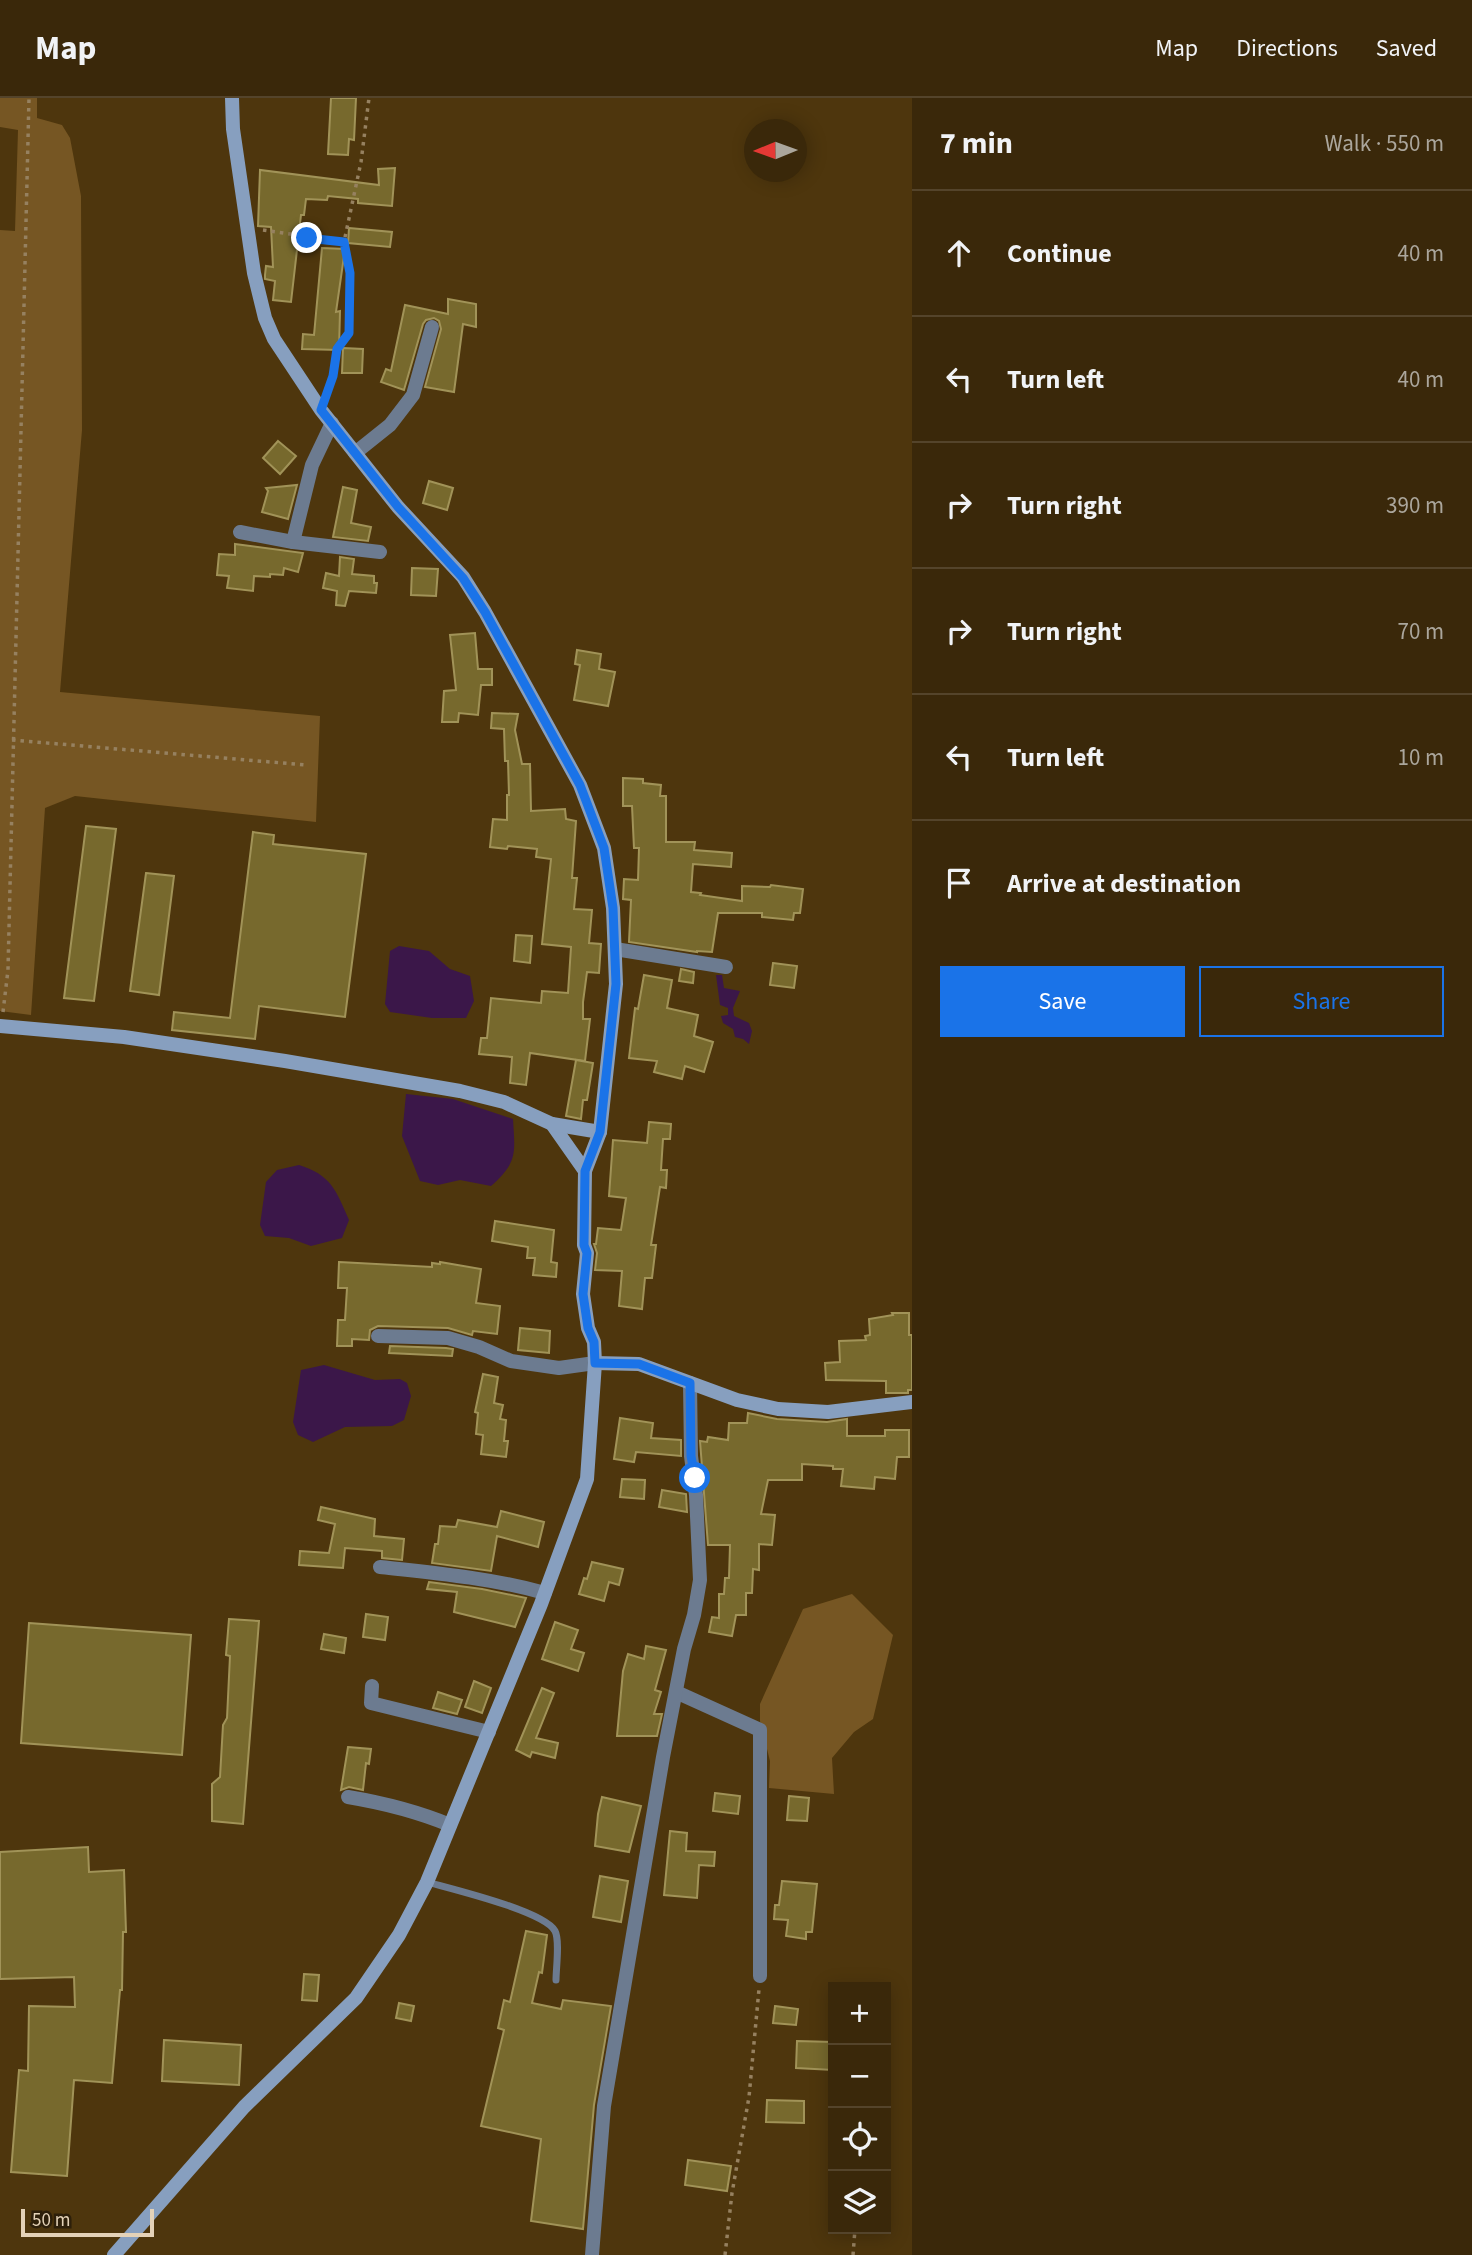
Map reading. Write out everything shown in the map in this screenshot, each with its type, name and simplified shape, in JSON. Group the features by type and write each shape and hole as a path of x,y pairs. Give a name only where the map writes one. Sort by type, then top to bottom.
{"street":[{"path":"114,2255 244,2107 356,1998 399,1935 427,1882 545,1593 587,1479 595,1363 594,1342 588,1328 583,1294 587,1253 584,1245 585,1171 600,1132 616,984 613,908 604,848 580,785 485,612 463,578 398,507 321,410 268,327 254,274 246,227 233,129 232,98"},
{"path":"355,453 390,425 413,395 432,327"},
{"path":"293,541 312,465 332,423"},
{"path":"240,532 380,552"},
{"path":"615,949 726,967"},
{"path":"0,1026 124,1037 460,1091 504,1102 552,1124 600,1132"},
{"path":"552,1124 585,1171"},
{"path":"378,1336 449,1338 480,1347 511,1361 559,1368 595,1363 639,1364 737,1400 778,1409 828,1412 912,1402"},
{"path":"592,2255 604,2106 641,1878 699,1580 696,1495 691,1456 690,1383"},
{"path":"380,1567 498,1581 545,1593"},
{"path":"372,1686 371,1703 489,1732"},
{"path":"676,1692 760,1730 760,1976"},
{"path":"348,1797 385,1803 450,1825"}],"lane":[{"path":"427,1882 547,1921 557,1933 556,1980"}],"path":[{"path":"0,1019 8,970 29,98"},
{"path":"321,410 333,376 337,349 349,333 350,273 344,242 361,162 369,98"},
{"path":"246,227 344,242"},
{"path":"12,740 306,765"},
{"path":"726,2255 732,2193 748,2097 760,1976"},
{"path":"853,2255 855,2234"}],"shaded area":[{"path":"0,98 37,98 37,118 62,125 70,138 81,196 82,430 60,692 320,716 316,822 75,796 45,808 31,1015 0,1011 0,230 15,231 18,130 0,127"},
{"path":"399,946 429,951 450,969 470,976 474,1001 466,1018 432,1018 390,1012 385,1004 390,951"},
{"path":"716,975 722,975 724,988 740,991 733,1008 734,1016 749,1023 752,1031 749,1044 735,1037 733,1029 723,1023 721,1016 728,1015 728,1008 720,1005"},
{"path":"406,1094 453,1099 513,1119 513,1156 500,1178 491,1186 460,1180 438,1185 420,1181 402,1136"},
{"path":"299,1165 325,1179 336,1192 349,1220 342,1238 311,1246 289,1238 265,1236 260,1225 266,1182 277,1170"},
{"path":"324,1365 375,1380 400,1379 407,1383 411,1396 404,1420 392,1426 345,1427 313,1442 298,1435 293,1422 301,1370"},
{"path":"852,1594 893,1635 873,1719 854,1732 832,1758 834,1794 769,1788 770,1761 760,1721 760,1704 803,1609"}],"building":[{"path":"331,98 356,98 354,140 349,139 348,155 328,154"},
{"path":"395,168 392,206 358,203 358,199 328,196 327,200 306,199 304,215 301,215 291,302 273,300 275,281 265,279 266,266 273,267 271,227 258,226 260,170 379,185 378,169"},
{"path":"349,228 392,232 390,247 348,243"},
{"path":"322,248 345,249 336,312 340,311 339,350 302,349 303,334 314,335"},
{"path":"448,299 476,304 476,327 463,324 454,392 425,387 441,329 439,321 434,318 423,324 404,390 381,382 386,369 391,371 405,305 448,314"},
{"path":"343,348 363,349 362,373 342,373"},
{"path":"278,441 296,456 280,474 263,458"},
{"path":"429,481 453,488 447,510 423,503"},
{"path":"297,485 288,519 262,512 268,491 266,488"},
{"path":"343,487 357,490 351,523 371,527 368,541 333,537"},
{"path":"235,544 303,553 298,572 284,568 283,575 254,576 253,591 227,588 229,576 217,575 219,554 235,555"},
{"path":"340,557 354,559 352,574 374,576 374,583 377,583 376,593 349,591 345,606 336,605 337,591 323,588 326,573 339,576"},
{"path":"412,568 438,569 436,596 411,595"},
{"path":"475,633 478,669 492,669 492,685 481,685 478,715 459,713 458,722 442,722 444,691 456,690 450,635"},
{"path":"577,650 601,654 599,669 615,672 608,706 574,700 580,665 575,664"},
{"path":"492,713 518,714 515,730 522,764 530,764 531,811 565,809 566,819 576,821 572,878 577,878 574,909 592,910 589,943 601,944 599,973 587,972 583,1019 590,1019 585,1061 530,1053 526,1085 510,1083 512,1057 479,1054 481,1038 487,1038 491,998 541,1003 542,991 568,993 571,947 542,944 551,859 536,857 537,849 490,847 493,819 507,820 509,795 504,729 491,728"},
{"path":"623,778 643,779 643,783 661,785 660,796 666,796 666,842 695,842 694,850 732,853 731,867 693,864 691,892 742,901 742,886 771,885 803,889 800,913 794,913 793,920 762,917 762,913 718,913 712,952 629,942 631,900 623,899 624,879 638,880 639,848 634,848 632,806 623,806"},
{"path":"86,826 116,829 94,1001 64,998"},
{"path":"253,832 274,835 273,844 366,854 345,1017 259,1006 255,1039 172,1030 174,1012 230,1018"},
{"path":"146,873 174,876 159,995 130,991"},
{"path":"516,935 532,936 530,963 514,961"},
{"path":"773,963 797,966 794,988 770,985"},
{"path":"681,969 694,972 693,983 679,981"},
{"path":"644,975 672,980 667,1008 698,1015 694,1036 713,1042 704,1072 685,1066 682,1079 654,1072 657,1061 629,1058 635,1008 638,1009"},
{"path":"576,1060 593,1063 581,1119 566,1116"},
{"path":"649,1122 671,1124 670,1139 663,1139 661,1170 667,1170 666,1188 660,1187 651,1245 656,1245 652,1278 645,1278 642,1309 619,1306 622,1271 595,1270 597,1253 594,1244 598,1228 621,1230 626,1198 609,1196 613,1140 647,1143"},
{"path":"495,1221 554,1230 551,1262 557,1263 556,1277 533,1275 535,1258 527,1258 528,1247 492,1241"},
{"path":"339,1262 432,1267 432,1263 440,1262 481,1269 476,1303 500,1306 497,1334 473,1331 472,1335 448,1328 378,1326 370,1330 369,1340 352,1339 352,1346 337,1346 338,1320 345,1320 347,1288 338,1288"},
{"path":"892,1313 909,1313 909,1335 912,1335 912,1390 908,1390 908,1393 886,1393 886,1381 826,1380 825,1363 840,1362 839,1341 866,1340 865,1336 870,1335 869,1319 893,1315"},
{"path":"520,1328 550,1331 549,1353 518,1350"},
{"path":"390,1346 453,1349 452,1356 389,1353"},
{"path":"483,1374 498,1377 494,1403 503,1405 500,1419 506,1420 506,1457 481,1454 483,1435 476,1434 478,1413 475,1412"},
{"path":"748,1413 777,1419 827,1422 847,1419 847,1436 885,1436 885,1430 909,1430 909,1457 897,1457 895,1479 875,1477 874,1489 841,1486 843,1469 833,1469 833,1466 802,1464 802,1480 768,1480 761,1514 775,1515 772,1545 759,1544 759,1570 753,1569 752,1593 746,1593 746,1615 736,1615 732,1636 709,1632 712,1617 719,1618 719,1594 724,1594 725,1578 729,1578 730,1545 708,1545 700,1441 707,1442 708,1437 728,1440 729,1423 747,1423"},
{"path":"620,1418 653,1423 651,1438 681,1440 681,1456 636,1452 634,1462 614,1459"},
{"path":"622,1479 645,1480 644,1499 620,1497"},
{"path":"662,1490 686,1494 687,1512 659,1507"},
{"path":"321,1507 375,1519 374,1536 404,1539 402,1560 382,1558 382,1551 345,1548 343,1568 299,1565 300,1551 329,1553 335,1524 318,1520"},
{"path":"501,1511 544,1522 538,1547 497,1536 491,1571 432,1563 440,1526 456,1527 458,1520 497,1527"},
{"path":"592,1562 623,1569 619,1585 609,1582 604,1601 579,1594"},
{"path":"429,1582 526,1598 515,1627 454,1612 457,1592 427,1589"},
{"path":"366,1614 388,1617 385,1640 363,1637"},
{"path":"229,1619 259,1621 243,1824 212,1821 212,1784 220,1777 223,1725 227,1718 230,1656 226,1655"},
{"path":"555,1622 578,1630 571,1649 584,1653 578,1671 542,1659"},
{"path":"29,1623 191,1635 182,1755 21,1743"},
{"path":"324,1634 346,1638 344,1653 321,1649"},
{"path":"646,1646 666,1650 655,1690 661,1692 654,1714 662,1714 657,1736 617,1736 623,1671 628,1654 644,1659"},
{"path":"474,1681 491,1688 482,1713 465,1707"},
{"path":"542,1688 554,1693 536,1738 558,1743 555,1758 532,1752 530,1757 516,1750"},
{"path":"438,1692 462,1700 457,1714 433,1708"},
{"path":"348,1747 371,1749 369,1764 366,1763 363,1790 349,1787 341,1790"},
{"path":"715,1793 740,1796 738,1814 713,1811"},
{"path":"789,1796 809,1798 807,1821 787,1820"},
{"path":"602,1797 641,1806 629,1852 595,1846"},
{"path":"670,1831 687,1833 686,1851 715,1852 714,1866 699,1865 697,1898 664,1895"},
{"path":"88,1847 89,1872 124,1870 126,1932 123,1932 122,1990 112,2083 74,2080 67,2176 11,2172 19,2070 28,2071 29,2006 75,2007 74,1977 0,1979 0,1852"},
{"path":"600,1876 628,1881 621,1922 593,1917"},
{"path":"782,1881 817,1884 812,1932 806,1932 806,1939 786,1936 788,1920 774,1919"},
{"path":"526,1931 547,1935 542,1973 539,1972 532,2003 561,2009 563,2000 611,2006 594,2105 583,2229 531,2221 541,2139 481,2126 504,2030 498,2028 504,2000 510,2002"},
{"path":"304,1974 319,1975 317,2001 302,2000"},
{"path":"399,2003 414,2006 411,2021 396,2018"},
{"path":"775,2006 798,2009 796,2025 773,2023"},
{"path":"164,2040 241,2045 239,2085 162,2081"},
{"path":"797,2041 828,2042 828,2070 796,2068"},
{"path":"767,2100 804,2101 804,2123 766,2122"},
{"path":"688,2160 731,2166 727,2191 685,2185"}],"route":[{"path":"307,238 344,242 350,273 349,333 337,349 333,376 321,410 398,507 463,578 485,612 580,785 604,848 613,908 616,984 600,1132 585,1171 584,1245 587,1253 583,1294 588,1328 594,1342 595,1363 639,1364 690,1383 691,1456 695,1478"}]}
